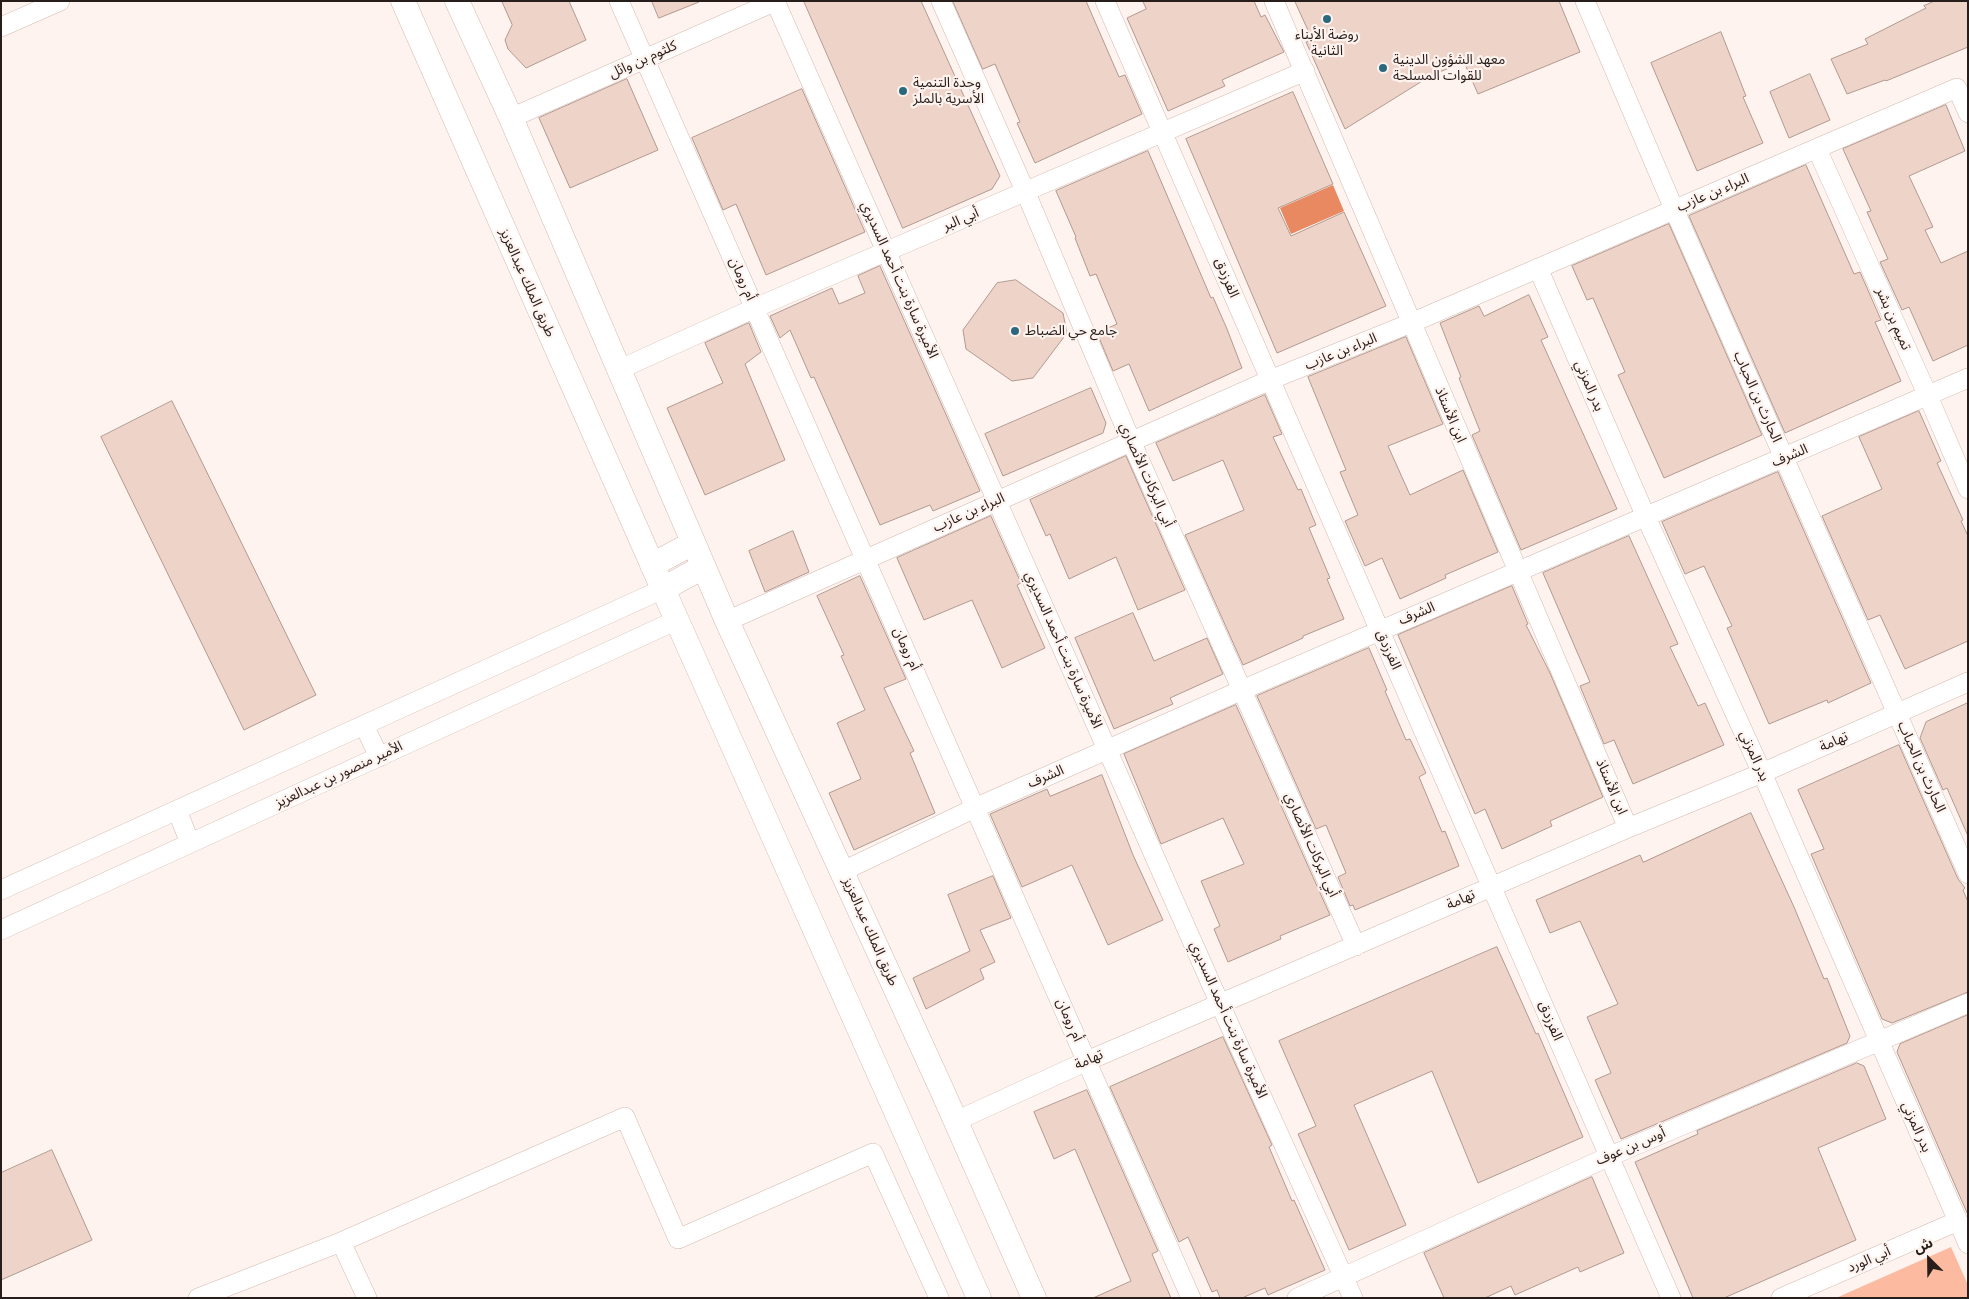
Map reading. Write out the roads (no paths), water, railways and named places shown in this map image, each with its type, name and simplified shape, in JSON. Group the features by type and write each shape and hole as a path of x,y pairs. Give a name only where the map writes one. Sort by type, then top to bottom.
{"main road":[{"name":"طريق الملك عبدالعزيز","path":"402,1 978,1298"},
{"name":"طريق الملك عبدالعزيز","path":"457,1 511,118 727,621 843,871 1034,1298"},
{"path":"652,565 693,543"},
{"path":"663,589 703,567"}],"street":[{"path":"1,27 60,1"},
{"name":"أم رومان","path":"619,1 1191,1298"},
{"name":"كلثوم بن وائل","path":"511,118 776,1"},
{"name":"الأميرة سارة بنت أحمد السديري","path":"776,1 996,501 1353,1298"},
{"name":"أبي البركات الأنصاري","path":"941,1 1026,193 1131,441 1356,946"},
{"name":"الفرزدق","path":"1105,1 1671,1298"},
{"name":"ابن الأستاذ","path":"1274,1 1628,828"},
{"name":"الحارث بن الحباب","path":"1585,1 1674,209 1968,874"},
{"name":"أبي البر","path":"618,370 755,308 1026,193 1305,71"},
{"name":"البراء بن عازب","path":"727,621 1270,380 1411,323 1957,88 1968,113"},
{"name":"تميم بن بشر","path":"1816,149 1968,489"},
{"name":"بدر المزني","path":"1538,268 1646,517 1762,773 1968,1244"},
{"name":"الشرف","path":"843,871 975,808 1242,690 1968,378"},
{"path":"1,890 663,589"},
{"name":"الأمير منصور بن عبدالعزيز","path":"1,930 677,620"},
{"name":"تهامة","path":"956,1121 1087,1061 1628,828 1762,773 1968,682"},
{"path":"364,725 380,757"},
{"path":"177,810 190,843"},
{"name":"أوس بن عوف","path":"1297,1298 1608,1157 1968,1003"},
{"path":"198,1298 342,1242 625,1117 678,1239 873,1153 939,1298"},
{"name":"أبي الورد","path":"1781,1298 1958,1221"},
{"path":"342,1242 367,1298"}],"place":[{"name":"روضة الأبناء الثانية","path":"1327,19"},
{"name":"معهد الشؤون الدينية للقوات المسلحة","path":"1383,68"},
{"name":"وحدة التنمية الأسرية بالملز","path":"903,91"},
{"name":"جامع حي الضباط","path":"1015,331"}]}
